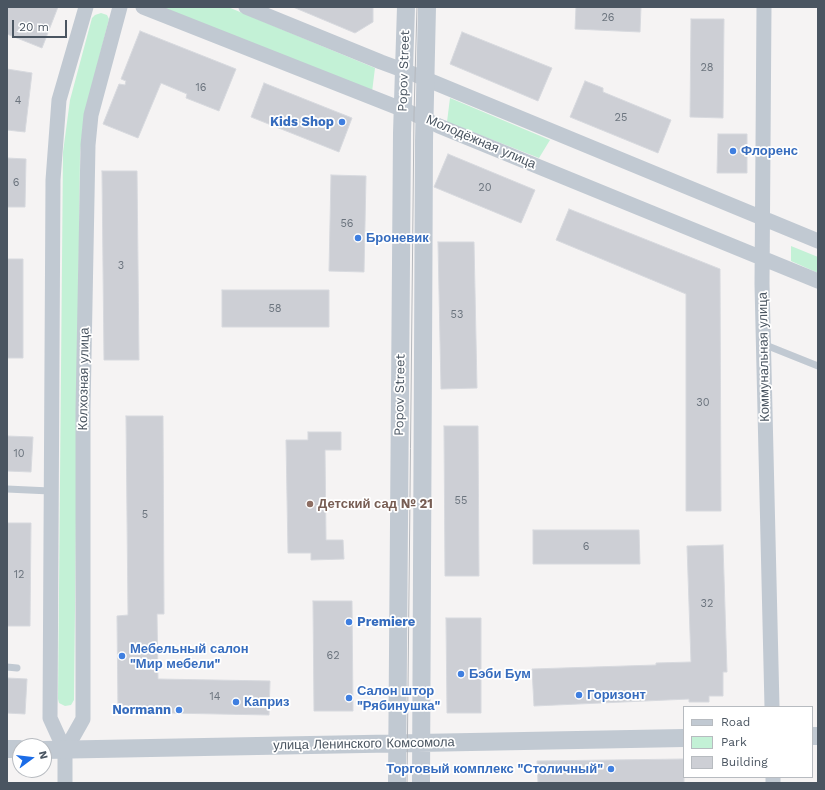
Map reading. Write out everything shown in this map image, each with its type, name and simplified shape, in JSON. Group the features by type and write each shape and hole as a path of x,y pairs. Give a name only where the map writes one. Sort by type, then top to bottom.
{"street":[{"path":"65,783 65,750 50,718 50,491 53,180 59,100 86,7"},
{"name":"Колхозная улица","path":"65,750 84,720 83,409 88,145 91,115 120,7"},
{"name":"Молодёжная улица","path":"142,7 403,110 818,281"},
{"path":"246,7 404,70 818,241"},
{"name":"Popov Street","path":"397,783 403,110 406,7"},
{"name":"Popov Street","path":"421,783 420,742 425,79 427,7"},
{"name":"Коммунальная улица","path":"764,7 762,258 772,706"},
{"name":"улица Ленинского Комсомола","path":"52,750 683,738"}],"lane":[{"path":"763,344 818,366"},
{"path":"7,489 50,491"},
{"path":"7,667 17,668"}],"green space":[{"path":"155,7 228,7 375,68 372,92"},
{"path":"101,13 107,15 109,19 84,117 80,154 74,700 71,705 65,706 59,703 58,699 63,152 70,100 92,18"},
{"path":"450,98 550,140 539,158 447,122"},
{"path":"791,246 818,257 818,273 791,261"}],"building":[{"path":"7,7 58,7 42,48 7,34"},
{"path":"293,7 373,7 373,22 355,33"},
{"path":"576,7 641,7 640,32 575,29"},
{"path":"691,19 724,19 723,118 690,117"},
{"path":"140,31 236,69 219,111 186,98 187,94 161,83 138,138 103,124 119,84 125,85 126,81 121,79"},
{"path":"462,32 552,68 538,101 450,64"},
{"path":"7,69 32,73 25,132 7,130"},
{"path":"585,81 603,88 603,92 671,120 658,153 570,117"},
{"path":"264,83 352,118 339,152 251,117"},
{"path":"718,134 747,134 747,173 717,173"},
{"path":"448,154 535,190 521,223 434,187"},
{"path":"7,158 26,159 25,207 7,207"},
{"path":"102,171 137,171 139,360 104,360"},
{"path":"331,175 366,176 364,272 329,271"},
{"path":"569,209 720,269 721,511 686,511 686,294 556,240"},
{"path":"438,242 474,242 477,388 441,389"},
{"path":"7,259 23,259 23,358 7,358"},
{"path":"222,290 329,290 329,327 222,327"},
{"path":"126,416 163,416 164,614 157,614 158,679 270,681 269,715 118,712 117,616 128,615"},
{"path":"444,426 478,426 479,576 445,576"},
{"path":"308,432 341,432 341,450 325,450 326,540 343,540 344,559 311,560 311,553 288,553 286,440 308,440"},
{"path":"7,436 33,437 31,472 7,471"},
{"path":"7,523 31,523 30,626 7,626"},
{"path":"533,530 639,530 640,564 533,564"},
{"path":"723,545 727,672 723,672 723,696 709,696 709,702 689,702 689,699 534,706 532,669 656,665 656,663 691,662 687,546"},
{"path":"313,601 352,601 353,711 314,711"},
{"path":"446,618 481,618 481,713 447,713"},
{"path":"7,678 27,679 25,714 7,713"},
{"name":"Торговый комплекс \"Столичный\"","path":"683,759 684,783 538,783 537,761"}],"tram line":[{"path":"407,783 414,114 417,7"}],"place":[{"name":"Kids Shop","path":"342,122"},
{"name":"Флоренс","path":"733,151"},
{"name":"Броневик","path":"358,238"},
{"name":"Детский сад № 21","path":"310,504"},
{"name":"Premiere","path":"349,622"},
{"name":"Мебельный салон \"Мир мебели\"","path":"122,656"},
{"name":"Бэби Бум","path":"461,674"},
{"name":"Горизонт","path":"579,695"},
{"name":"Салон штор \"Рябинушка\"","path":"349,698"},
{"name":"Каприз","path":"236,702"},
{"name":"Normann","path":"179,710"},
{"name":"Торговый комплекс \"Столичный\"","path":"611,769"}]}
